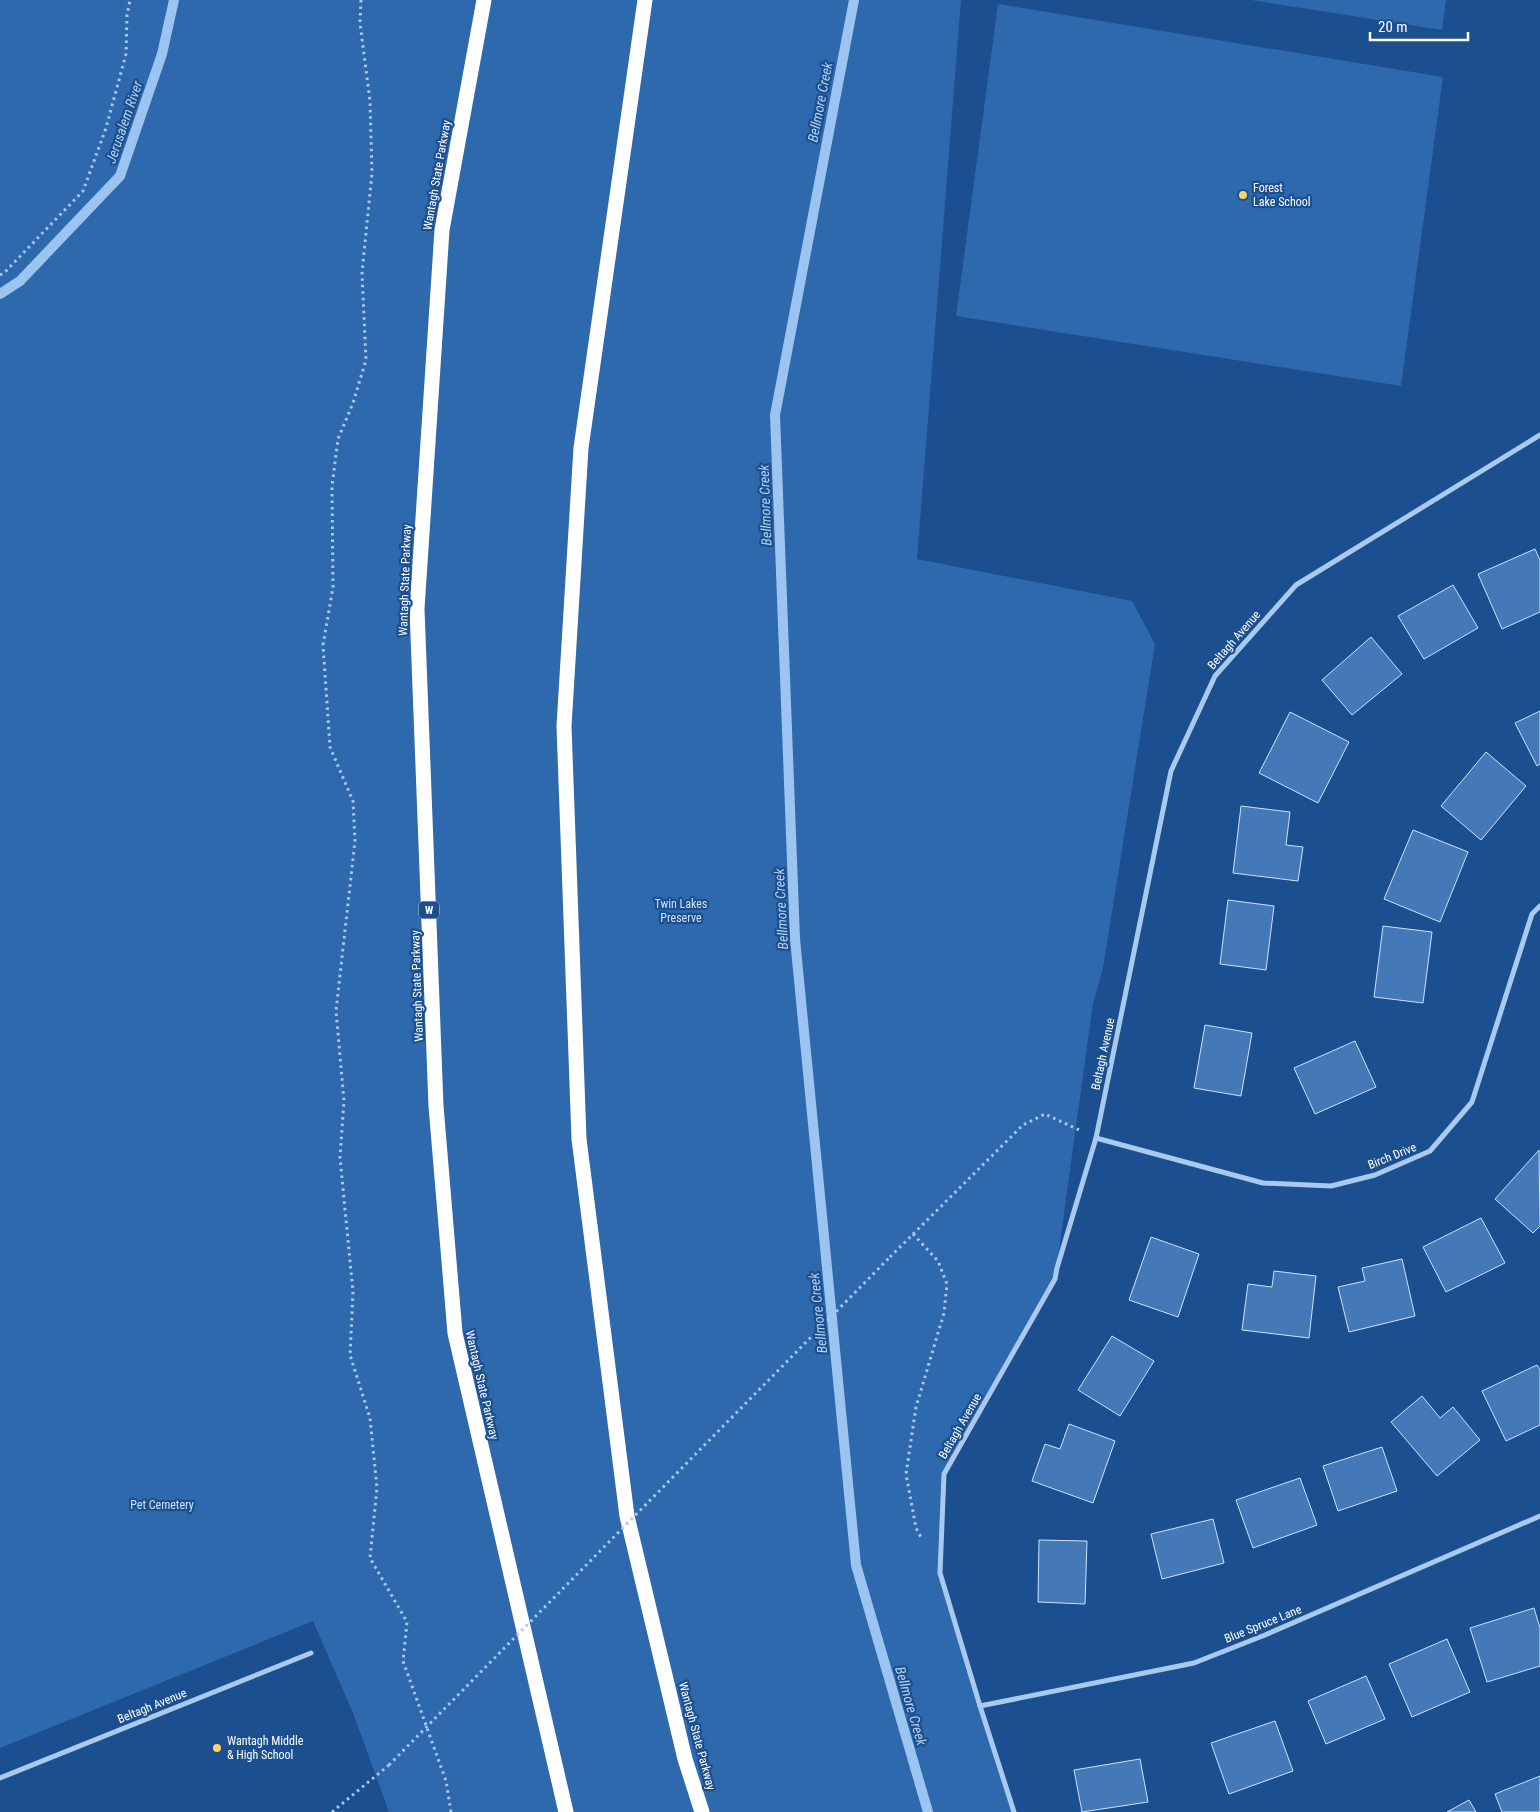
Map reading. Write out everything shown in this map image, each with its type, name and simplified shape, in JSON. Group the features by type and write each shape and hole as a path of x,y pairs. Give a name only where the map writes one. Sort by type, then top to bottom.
{"highway":[{"name":"Wantagh State Parkway","path":"484,0 442,230 417,609 436,1106 455,1333 566,1812"},
{"name":"Wantagh State Parkway","path":"645,0 581,448 564,726 578,1139 627,1516 685,1759 702,1812"}],"street":[{"name":"Beltagh Avenue","path":"1014,1812 940,1573 944,1474 1055,1279 1096,1138 1171,771 1215,676 1296,584 1540,435"},
{"name":"Birch Drive","path":"1096,1138 1264,1183 1331,1186 1375,1175 1430,1151 1472,1102 1532,914 1540,906"},
{"name":"Blue Spruce Lane","path":"980,1706 1194,1663 1265,1635 1540,1516"},
{"name":"Beltagh Avenue","path":"0,1778 311,1653"}],"path":[{"path":"0,275 83,191 106,128 126,54 127,15 130,0"},
{"path":"361,0 360,23 370,101 371,164 362,273 366,360 353,403 338,439 332,486 333,587 323,645 330,747 353,801 355,842 336,1011 344,1101 340,1157 353,1292 350,1355 370,1418 377,1488 370,1558 407,1622 403,1661 446,1781 451,1812"},
{"path":"332,1812 389,1766 890,1257 1024,1124 1045,1114 1096,1138"},
{"path":"913,1234 938,1261 947,1284 944,1314 916,1407 906,1474 916,1528 940,1573"}],"green space":[{"name":"Twin Lakes Preserve","path":"0,0 961,0 917,559 1132,601 1155,644 1103,968 1093,1003 1055,1279 944,1474 940,1573 1014,1812 389,1812 353,1713 313,1621 0,1748"},
{"path":"1251,0 1446,0 1442,30"},
{"path":"998,4 1443,77 1401,386 956,316"}],"building":[{"path":"1535,549 1540,560 1540,612 1502,629 1478,574"},
{"path":"1453,585 1478,628 1424,659 1398,616"},
{"path":"1371,637 1402,674 1352,715 1322,680"},
{"path":"1540,711 1540,764 1537,766 1515,723"},
{"path":"1290,712 1349,742 1318,803 1259,773"},
{"path":"1486,752 1526,786 1481,840 1441,806"},
{"path":"1241,806 1290,812 1286,845 1303,847 1298,881 1233,873"},
{"path":"1413,830 1468,852 1440,922 1384,899"},
{"path":"1228,900 1274,906 1266,970 1220,964"},
{"path":"1383,926 1432,932 1423,1003 1374,997"},
{"path":"1205,1025 1252,1033 1241,1096 1194,1088"},
{"path":"1355,1041 1376,1087 1315,1114 1294,1068"},
{"path":"1539,1150 1540,1226 1533,1233 1495,1199"},
{"path":"1481,1218 1505,1263 1446,1292 1423,1247"},
{"path":"1151,1237 1199,1254 1178,1317 1129,1300"},
{"path":"1402,1259 1415,1316 1349,1332 1338,1287 1365,1281 1362,1268"},
{"path":"1274,1271 1316,1276 1309,1338 1242,1330 1248,1284 1272,1287"},
{"path":"1112,1336 1154,1361 1120,1416 1078,1390"},
{"path":"1537,1365 1540,1370 1540,1425 1506,1441 1482,1391"},
{"path":"1422,1396 1440,1418 1453,1407 1480,1440 1437,1476 1391,1422"},
{"path":"1069,1424 1115,1441 1093,1503 1032,1481 1045,1444 1060,1449"},
{"path":"1382,1447 1397,1491 1338,1511 1323,1466"},
{"path":"1300,1478 1317,1525 1253,1548 1236,1500"},
{"path":"1213,1519 1224,1563 1162,1579 1151,1534"},
{"path":"1039,1540 1087,1541 1085,1604 1038,1602"},
{"path":"1534,1608 1540,1628 1540,1666 1487,1682 1470,1628"},
{"path":"1447,1639 1470,1692 1412,1717 1389,1664"},
{"path":"1366,1676 1385,1719 1326,1744 1308,1701"},
{"path":"1275,1721 1293,1771 1229,1794 1211,1743"},
{"path":"1140,1759 1148,1802 1082,1812 1074,1770"},
{"path":"1540,1776 1540,1812 1502,1812 1495,1794"},
{"path":"1469,1800 1476,1812 1447,1812"}],"waterway":[{"name":"Jerusalem River","path":"0,294 20,281 120,176 162,54 174,0"},
{"name":"Bellmore Creek","path":"854,0 775,415 795,939 856,1565 928,1812"}],"place":[{"name":"Forest Lake School","path":"1243,195"},
{"name":"Wantagh Middle & High School","path":"217,1748"}],"park label":[{"name":"Pet Cemetery","path":"162,1505"}]}
